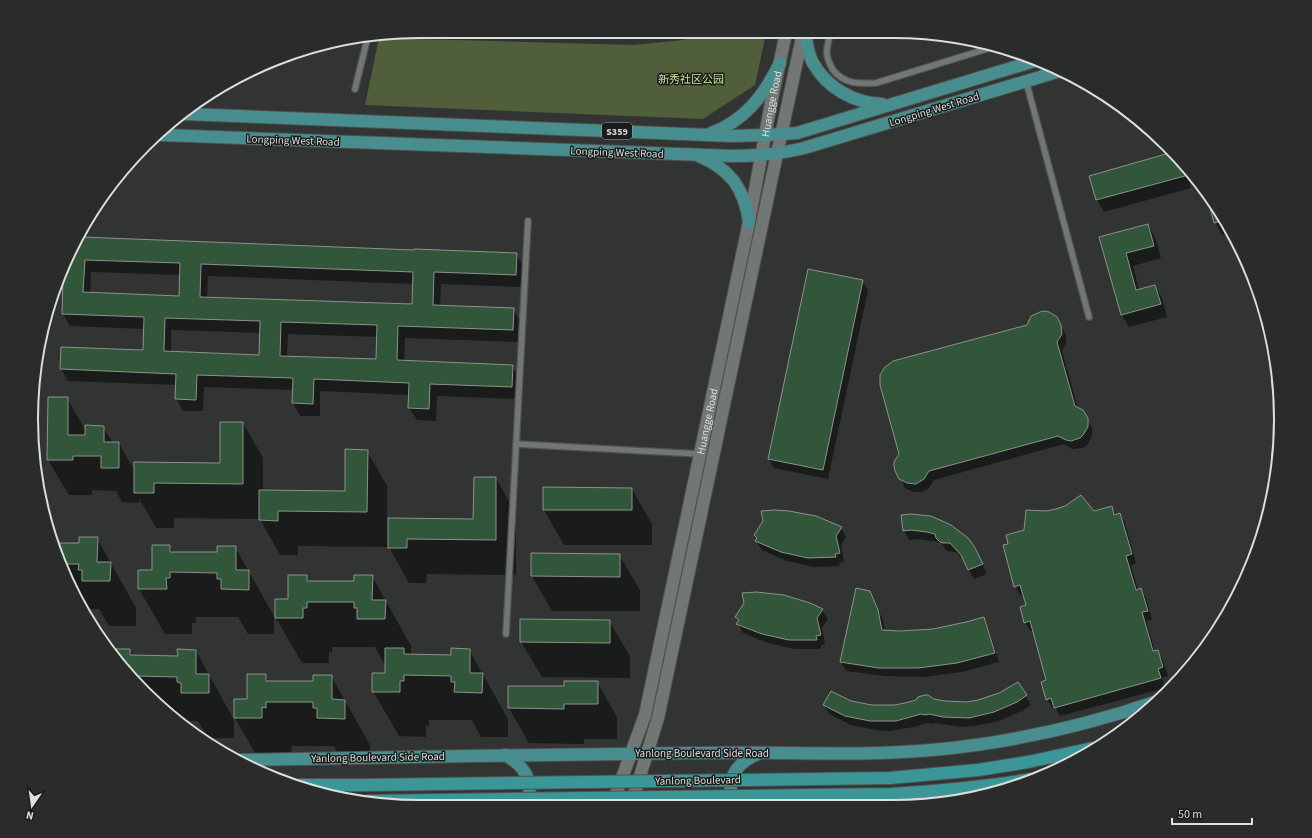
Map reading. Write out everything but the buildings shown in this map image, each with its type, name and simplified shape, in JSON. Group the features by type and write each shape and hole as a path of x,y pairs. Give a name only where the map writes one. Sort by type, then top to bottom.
{"highway":[{"name":"Yanlong Boulevard","path":"316,786 890,778 978,770 1028,762 1081,751"},
{"name":"Yanlong Boulevard","path":"438,800 890,794 940,791 1003,784"}],"main road":[{"name":"Huangge Road","path":"614,800 645,715 750,222 785,38"},
{"name":"Huangge Road","path":"633,800 658,718 781,134 803,38"},
{"path":"805,38 807,48 813,62 829,83 843,93 858,100 873,104 889,104"},
{"name":"Longping West Road","path":"191,114 733,136 766,135 797,132 1028,63"},
{"path":"706,135 725,128 749,109 771,81 780,64"},
{"name":"Longping West Road","path":"165,136 695,154 777,154 804,148 1053,73"},
{"path":"212,137 213,115"},
{"path":"584,150 585,130"},
{"path":"695,154 713,162 726,171 742,193 747,205 750,222"},
{"name":"Yanlong Boulevard Side Road","path":"248,760 706,752 886,753 978,745 1085,723 1144,705"},
{"path":"732,800 730,787 733,775 739,765 748,758 759,753"},
{"path":"506,755 515,760 523,768 528,777 530,788 528,800"}],"lane":[{"path":"829,38 827,55 829,64 841,78 863,84 876,83 985,49"},
{"path":"355,89 367,41"},
{"path":"1026,81 1090,317"},
{"path":"506,634 528,220"},
{"path":"516,444 713,455"}],"green space":[{"name":"新秀社区公园","path":"686,38 765,38 755,85 703,119 365,105 379,40 403,39 633,45 683,40"}]}
